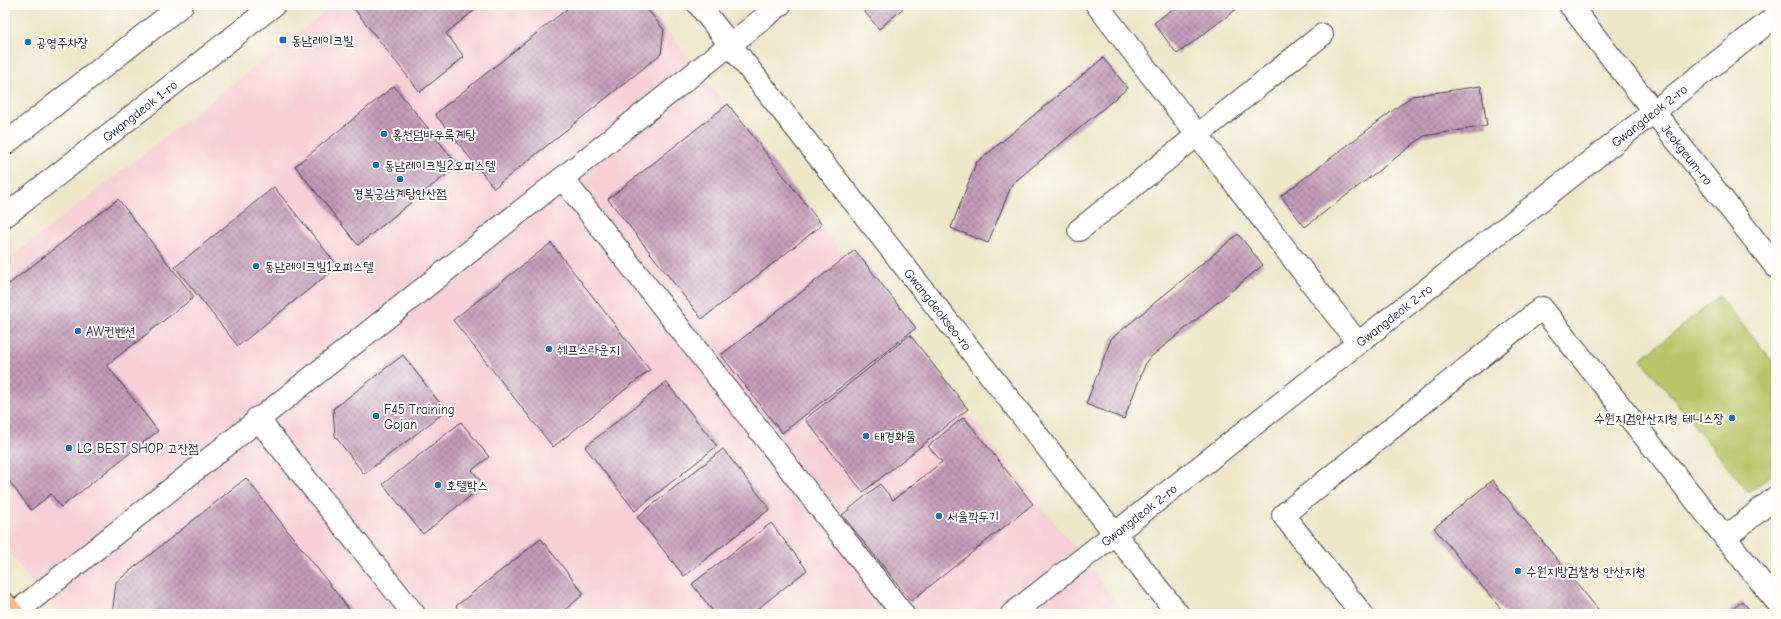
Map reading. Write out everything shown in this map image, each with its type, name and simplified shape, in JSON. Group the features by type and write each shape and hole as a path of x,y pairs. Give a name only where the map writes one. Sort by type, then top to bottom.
{"main road":[{"path":"5,604 14,614"}],"street":[{"path":"5,144 182,5"},
{"name":"Gwangdeok 1-ro","path":"5,216 274,5"},
{"name":"Gwangdeokseo-ro","path":"698,5 1178,614"},
{"path":"14,614 257,418 562,179 780,5"},
{"path":"1097,5 1358,343"},
{"name":"Jeokgeum-ro","path":"1570,5 1776,267"},
{"name":"Gwangdeok 2-ro","path":"1012,614 1776,16"},
{"path":"1079,230 1322,35"},
{"path":"562,179 903,614"},
{"path":"1362,614 1283,515 1542,308 1776,601"},
{"path":"257,418 414,614"},
{"path":"1725,538 1776,497"}],"shaded area":[{"path":"334,5 647,5 1126,614 58,614 5,548 5,262"}],"green space":[{"name":"수원지검안산지청 테니스장","path":"1719,296 1776,366 1776,471 1749,493 1641,359"}],"building":[{"path":"351,5 481,5 446,33 464,57 420,92"},
{"path":"572,5 644,5 664,30 661,54 494,188 435,114"},
{"path":"859,5 907,5 879,29"},
{"path":"1178,5 1242,5 1177,54 1154,23"},
{"path":"1103,58 1128,88 1012,184 988,243 951,228 976,163"},
{"name":"동남레이크빌2오피스텔","path":"394,86 458,165 358,245 295,166"},
{"path":"1481,86 1487,126 1424,136 1305,227 1281,196 1412,96"},
{"path":"728,104 822,225 702,319 608,199"},
{"name":"동남레이크빌1오피스텔","path":"274,187 338,266 238,346 175,267"},
{"name":"AW컨벤션","path":"118,199 194,297 107,365 158,431 61,507 51,494 31,510 5,476 5,287"},
{"path":"1238,234 1263,265 1147,360 1124,419 1086,404 1111,339"},
{"path":"551,243 650,370 553,447 453,320"},
{"path":"855,250 916,328 782,433 721,355"},
{"path":"910,335 968,409 863,492 805,419"},
{"path":"403,355 446,411 364,474 335,436 333,409"},
{"path":"666,382 717,446 635,511 585,447"},
{"path":"964,417 1033,504 911,601 842,515 880,484 893,500 942,462 928,446"},
{"path":"461,422 489,457 472,470 484,485 423,534 383,484"},
{"path":"723,449 770,509 684,576 637,517"},
{"path":"246,478 353,614 117,614 113,608 116,582"},
{"name":"수원지방검찰청 안산지청","path":"1492,480 1602,614 1505,614 1434,528"},
{"path":"771,523 807,570 751,614 715,614 692,584"},
{"path":"541,539 584,594 560,614 462,614 456,606"},
{"path":"1742,601 1753,614 1727,614"},
{"path":"1103,610 1107,614 1097,614"}],"place":[{"name":"동남레이크빌","path":"283,40"},
{"name":"공영주차장","path":"28,42"},
{"name":"홍천덤바우록계탕","path":"384,134"},
{"name":"동남레이크빌2오피스텔","path":"376,165"},
{"name":"경복궁삼계탕안산점","path":"400,179"},
{"name":"동남레이크빌1오피스텔","path":"256,266"},
{"name":"AW컨벤션","path":"78,331"},
{"name":"쉐프스라운지","path":"549,349"},
{"name":"F45 Training Gojan","path":"376,416"},
{"name":"수원지검안산지청 테니스장","path":"1732,418"},
{"name":"태경화물","path":"866,436"},
{"name":"LG BEST SHOP 고잔점","path":"69,448"},
{"name":"호텔박스","path":"438,485"},
{"name":"서울깍두기","path":"939,516"},
{"name":"수원지방검찰청 안산지청","path":"1518,571"}]}
